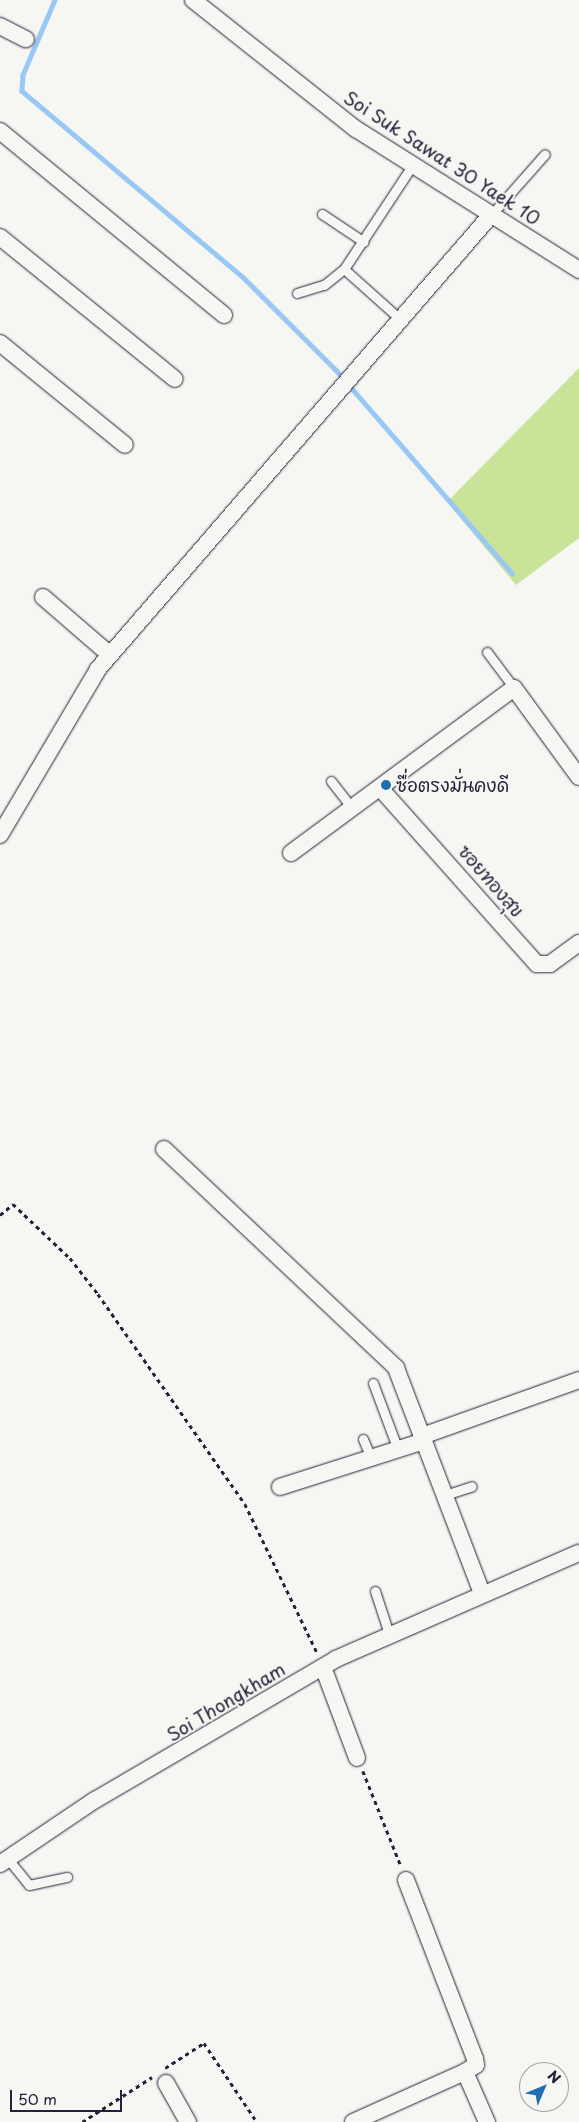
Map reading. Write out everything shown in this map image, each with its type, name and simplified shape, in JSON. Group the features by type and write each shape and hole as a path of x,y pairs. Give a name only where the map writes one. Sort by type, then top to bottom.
{"street":[{"name":"Soi Suk Sawat 30 Yaek 10","path":"193,0 356,129 579,270"},
{"path":"0,26 26,39"},
{"path":"0,131 224,315"},
{"path":"2,824 78,697 109,654 491,215"},
{"path":"0,237 175,380"},
{"path":"0,343 126,445"},
{"path":"43,598 109,654"},
{"path":"290,853 514,688 579,777"},
{"name":"ซอยทองสุข","path":"380,788 537,964 550,964 579,943"},
{"path":"164,1149 396,1368 482,1593"},
{"path":"280,1486 372,1460 423,1438 579,1380"},
{"name":"Soi Thongkham","path":"4,1861 95,1800 328,1664 482,1593 579,1553"},
{"path":"328,1664 358,1758"},
{"path":"353,2122 476,2066 476,2059 406,1880"},
{"path":"465,2072 488,2122"},
{"path":"166,2083 188,2122"}],"lane":[{"path":"491,215 545,154"},
{"path":"297,293 324,284 344,269 364,242 412,166"},
{"path":"322,214 364,242"},
{"path":"344,269 400,319"},
{"path":"487,652 514,688"},
{"path":"331,780 351,807"},
{"path":"373,1382 398,1450"},
{"path":"363,1439 372,1460"},
{"path":"445,1495 472,1486"},
{"path":"375,1590 390,1637"},
{"path":"4,1861 29,1884 67,1877"}],"path":[{"path":"0,1215 13,1204 70,1258 103,1302 245,1504 328,1664"},
{"path":"358,1758 406,1880"}],"green space":[{"path":"579,368 579,538 516,585 447,502"}],"waterway":[{"path":"55,0 23,75 22,91 244,278 336,370 512,573"}],"place":[{"name":"ซื่อตรงมั่นคงดี","path":"386,785"}]}
